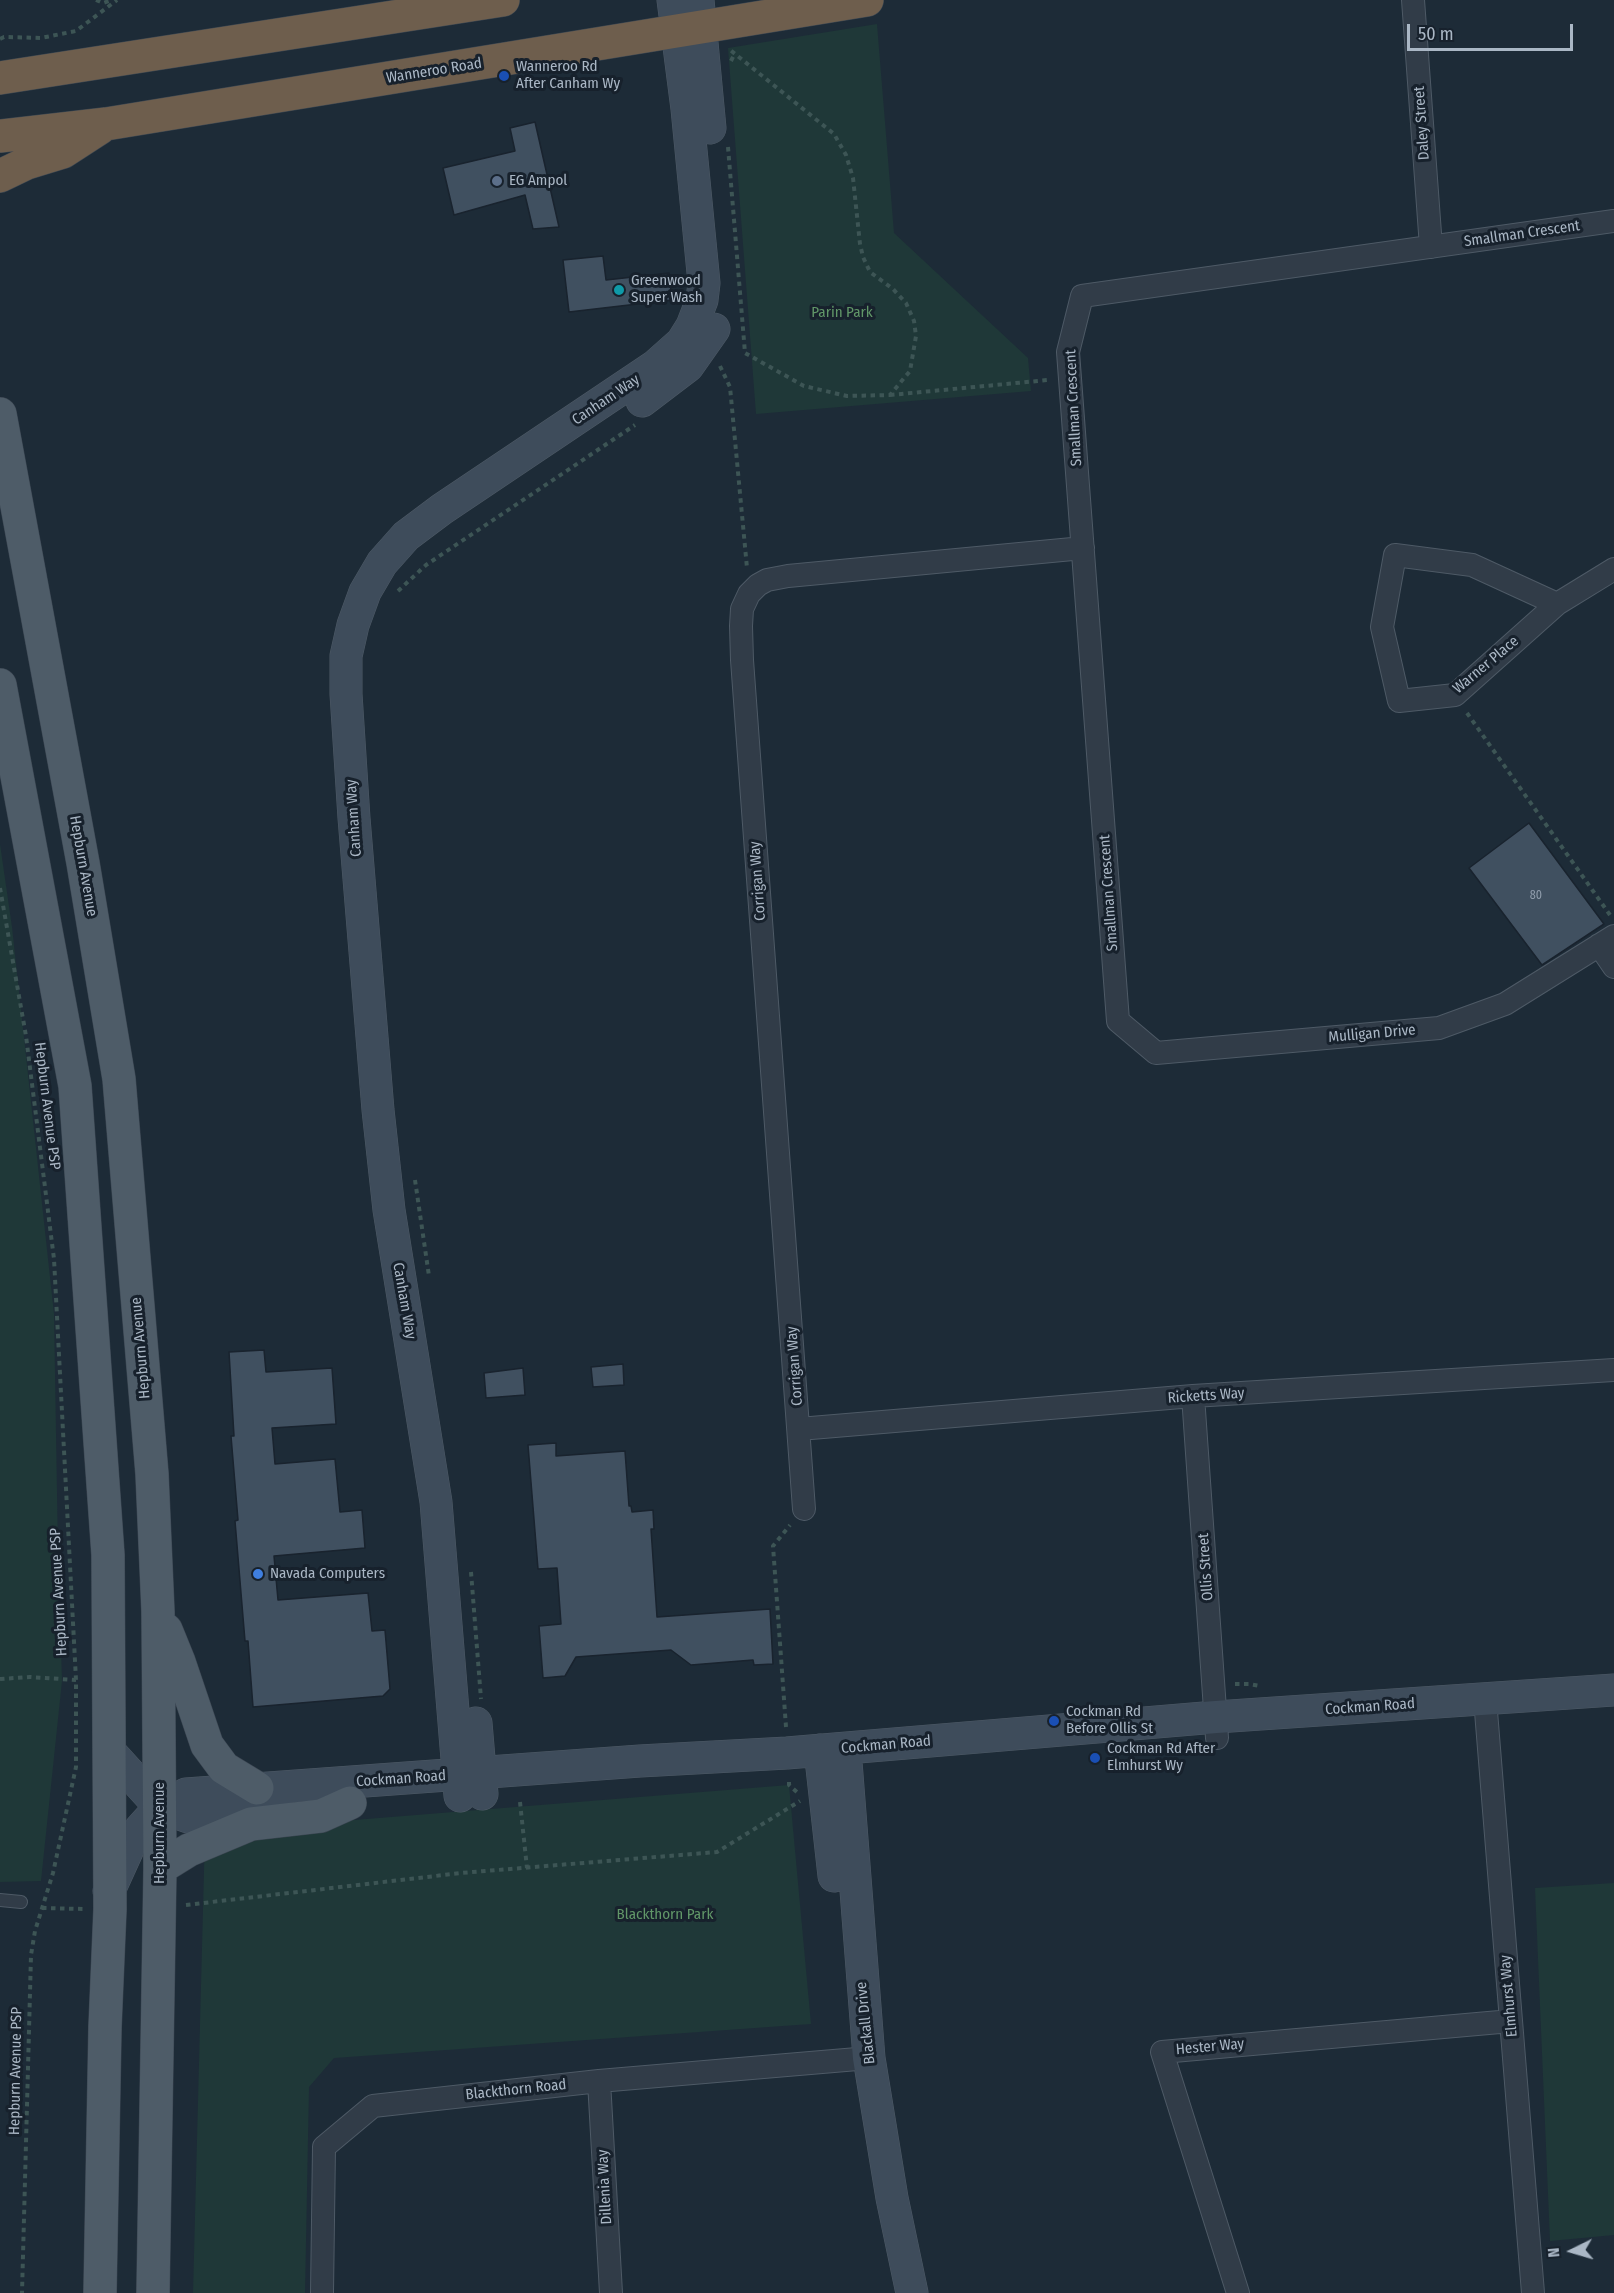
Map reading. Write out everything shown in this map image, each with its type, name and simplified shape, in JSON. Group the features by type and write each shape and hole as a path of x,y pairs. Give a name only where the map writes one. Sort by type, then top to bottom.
{"highway":[{"path":"0,78 504,0"},
{"name":"Wanneroo Road","path":"0,136 106,124 694,22 867,0"},
{"path":"0,176 27,163 63,152 106,124"}],"main road":[{"name":"Canham Way","path":"470,1785 453,1474 406,1180 397,1105 367,714 366,655 373,620 384,592 410,561 430,543 678,375 721,337 719,317 723,291 694,22"},
{"name":"Canham Way","path":"470,1785 436,1502 389,1210 378,1110 354,818 346,694 346,656 353,625 365,592 382,563 406,536 442,509 655,366 682,342 692,326 702,300 704,284 687,109 694,22"},
{"name":"Hepburn Avenue","path":"0,414 83,863 119,1079 152,1474 158,1612 160,1807 153,2293"},
{"path":"0,685 27,840 75,1086 108,1555 111,1753 110,1892 100,2293"},
{"path":"158,1612 179,1662 207,1745 224,1768 257,1788"},
{"name":"Cockman Road","path":"111,1753 160,1807 189,1817 350,1803 640,1761 831,1765 1216,1727 1485,1708 1614,1690"},
{"name":"Cockman Road","path":"1485,1708 1614,1708"},
{"name":"Blackall Drive","path":"831,1765 836,1890 860,2059 912,2293"},
{"name":"Cockman Road","path":"110,1892 134,1836 160,1807 186,1794 257,1788 470,1785"},
{"path":"160,1868 189,1850 250,1824 321,1816 350,1803"},
{"name":"Blackall Drive","path":"860,2059 858,2118 891,2293"}],"street":[{"name":"Daley Street","path":"1413,0 1431,247"},
{"name":"Smallman Crescent","path":"1118,1021 1068,352 1082,296 1614,221"},
{"path":"749,594 767,580 788,576 1083,548"},
{"name":"Warner Place","path":"1557,604 1472,565 1395,555 1382,627 1399,701 1455,695 1557,604 1614,569"},
{"name":"Corrigan Way","path":"749,594 742,609 742,660 804,1509"},
{"path":"1607,941 1614,967"},
{"name":"Mulligan Drive","path":"1118,1021 1156,1053 1439,1028 1505,1004 1607,941"},
{"name":"Ricketts Way","path":"799,1429 1193,1396 1614,1370"},
{"name":"Ollis Street","path":"1193,1396 1216,1727"},
{"name":"Elmhurst Way","path":"1485,1708 1533,2293"},
{"name":"Hester Way","path":"1238,2293 1162,2052 1511,2021"},
{"name":"Blackthorn Road","path":"322,2293 324,2147 373,2106 599,2081 860,2059"},
{"name":"Dillenia Way","path":"599,2081 611,2293"}],"lane":[{"path":"0,1900 21,1902"}],"path":[{"path":"96,0 103,3 112,0"},
{"path":"0,39 4,37 41,38 76,31 117,0"},
{"path":"694,22 834,134 846,155 853,178 863,257 870,272 893,289 906,303 914,321 916,336 910,371 890,394"},
{"path":"727,69 735,53"},
{"path":"727,136 745,353 804,386 847,396 1070,378"},
{"path":"742,325 721,337 730,387 749,594"},
{"path":"394,600 399,590 426,565 643,419"},
{"path":"1455,695 1614,921"},
{"name":"Hepburn Avenue PSP","path":"0,888 26,1035 54,1259 76,1680 76,1767 53,1873 35,1931 31,1954 22,2293"},
{"path":"413,1169 431,1286"},
{"path":"786,1731 773,1546 804,1509"},
{"path":"470,1566 482,1707"},
{"path":"0,1679 30,1677 76,1680"},
{"path":"180,1905 460,1873 717,1852 804,1798 831,1765"},
{"path":"520,1802 527,1868"}],"green space":[{"name":"Parin Park","path":"877,24 894,233 1028,358 1031,391 756,414 728,48"},
{"path":"0,844 12,927 54,1314 62,1681 41,1881 0,1882"},
{"name":"Blackthorn Park","path":"789,1785 811,2024 334,2058 309,2087 305,2293 193,2293 205,1832"},
{"path":"1614,1883 1614,2235 1550,2241 1535,1888"}],"building":[{"name":"EG Ampol","path":"535,122 559,227 533,229 525,195 454,215 443,168 515,151 510,128"},
{"name":"Greenwood Super Wash","path":"603,256 606,280 669,273 672,300 569,312 563,260"},
{"path":"1529,823 1604,924 1542,965 1469,868"},
{"path":"264,1350 266,1372 332,1368 336,1424 272,1428 275,1464 335,1459 340,1512 362,1510 365,1548 274,1556 278,1600 368,1593 372,1631 385,1630 390,1689 383,1696 253,1707 235,1521 238,1520 231,1436 234,1436 229,1352"},
{"path":"623,1364 624,1385 593,1387 591,1367"},
{"path":"523,1368 525,1395 486,1398 484,1373"},
{"path":"556,1443 556,1456 625,1451 629,1506 632,1512 653,1510 654,1529 651,1529 657,1617 770,1609 773,1664 754,1665 753,1660 691,1665 671,1650 576,1657 565,1676 543,1678 539,1626 561,1624 557,1568 538,1569 528,1445"}],"place":[{"name":"Wanneroo Rd After Canham Wy","path":"504,76"},
{"name":"EG Ampol","path":"497,181"},
{"name":"Greenwood Super Wash","path":"619,290"},
{"name":"Navada Computers","path":"258,1574"},
{"name":"Cockman Rd Before Ollis St","path":"1054,1721"},
{"name":"Cockman Rd After Elmhurst Wy","path":"1095,1758"}]}
